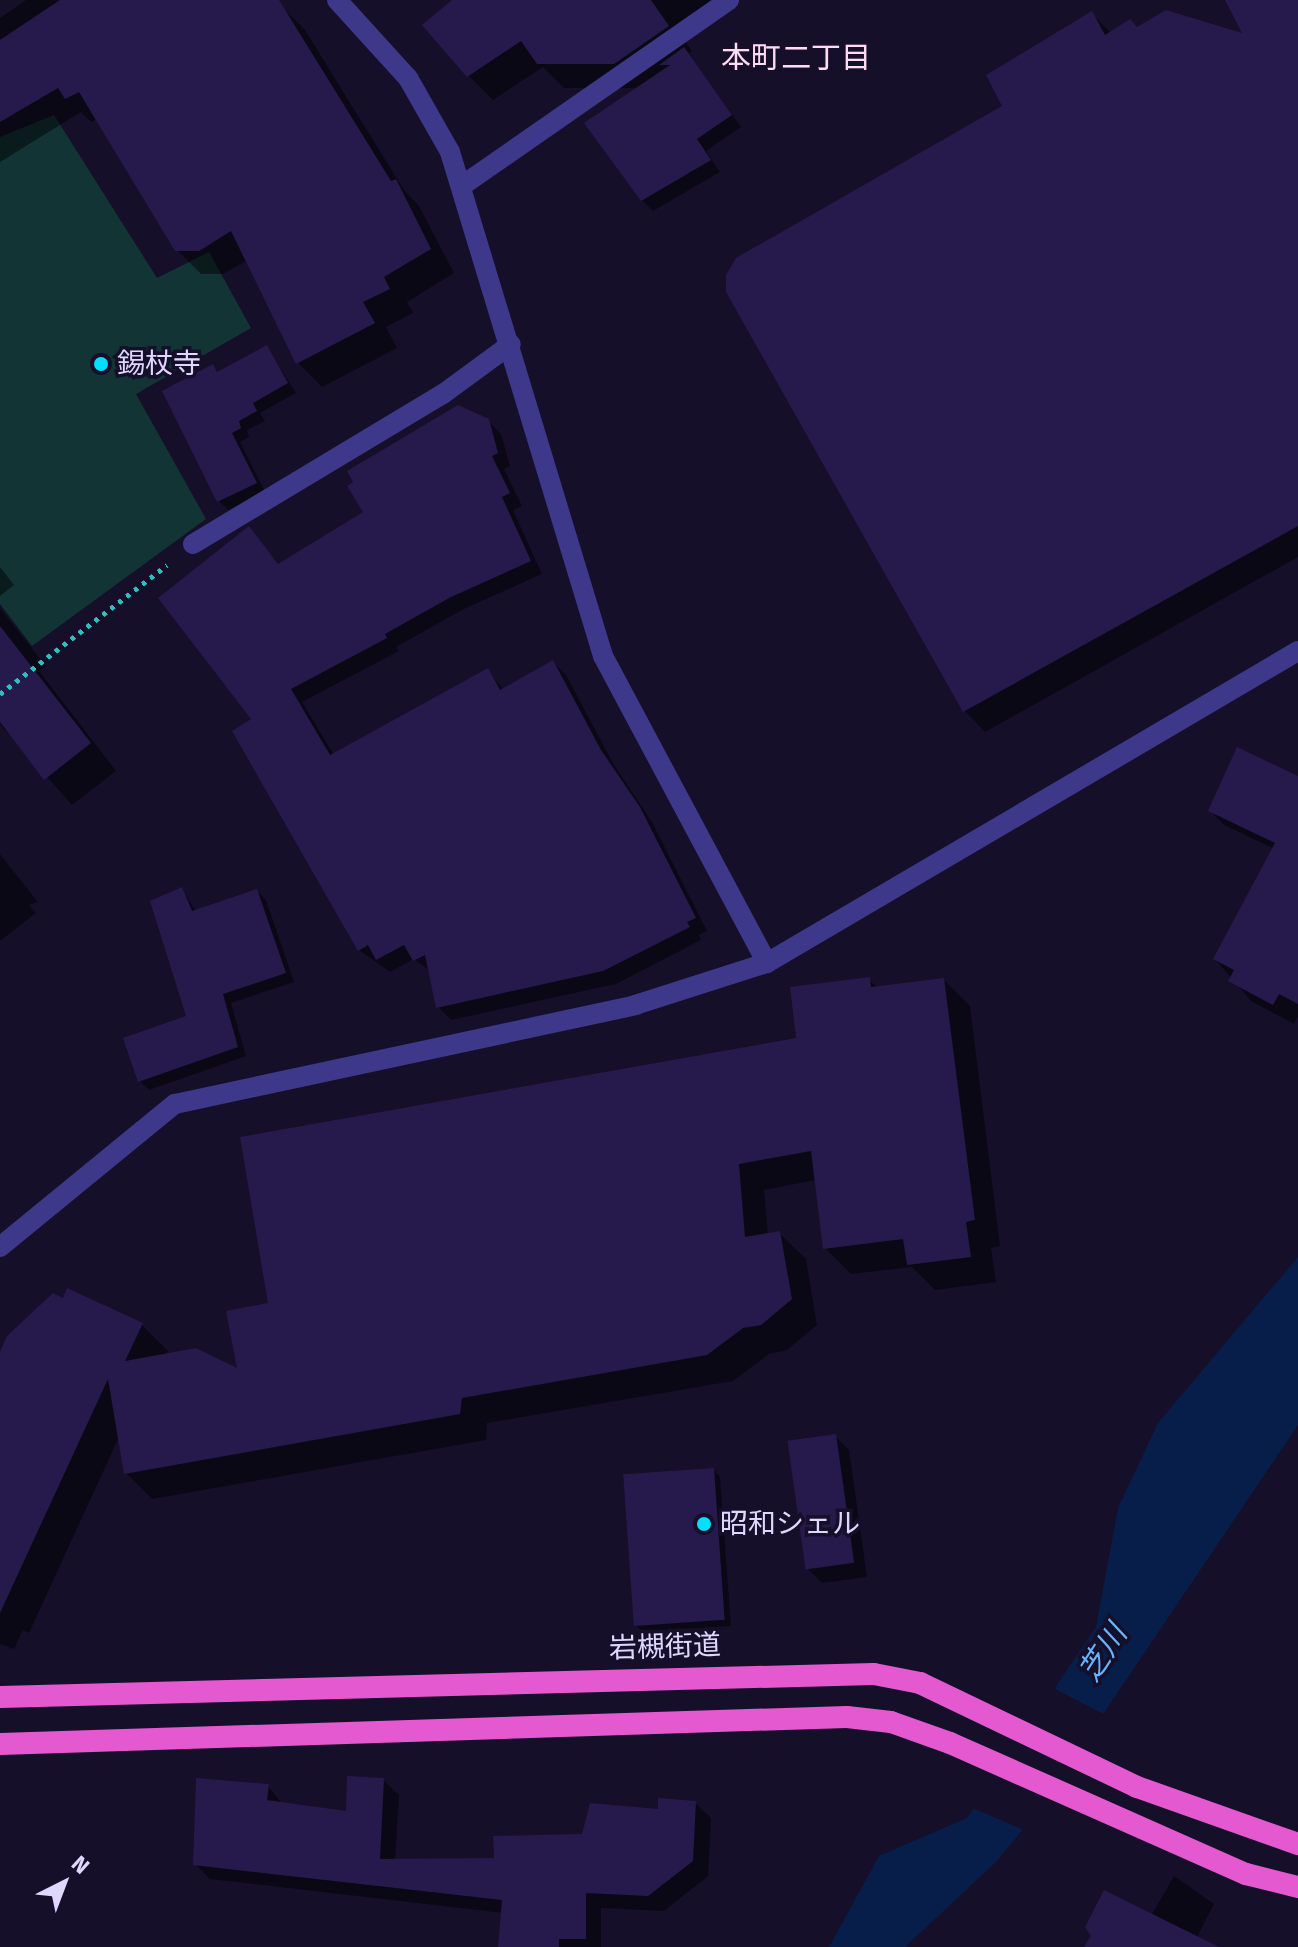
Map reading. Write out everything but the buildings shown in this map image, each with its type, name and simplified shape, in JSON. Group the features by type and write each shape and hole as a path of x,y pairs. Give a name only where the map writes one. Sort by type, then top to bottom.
{"highway":[{"name":"岩槻街道","path":"0,1697 874,1674 920,1683 1137,1787 1298,1844"},
{"path":"0,1744 847,1717 891,1722 950,1743 1246,1874 1298,1887"}],"street":[{"path":"337,0 408,78 463,185 603,656 767,963"},
{"path":"463,185 729,0"},
{"path":"193,544 443,394 511,344"},
{"path":"0,1247 175,1104 635,1005 767,963 1298,651"}],"path":[{"path":"0,694 193,544"}],"green space":[{"name":"錫杖寺","path":"54,115 157,278 209,252 251,328 136,394 206,519 32,646 0,604 0,137"}],"water":[{"name":"芝川","path":"1298,1257 1298,1425 1037,1812 996,1862 905,1947 829,1947 879,1856 967,1818 1096,1627 1118,1508 1158,1423"}],"pier":[{"path":"1049,1686 1106,1715 1026,1831 970,1807"}],"place":[{"name":"錫杖寺","path":"101,364"},
{"name":"昭和シェル","path":"704,1524"}],"district":[{"name":"本町二丁目","path":"796,58"}]}
